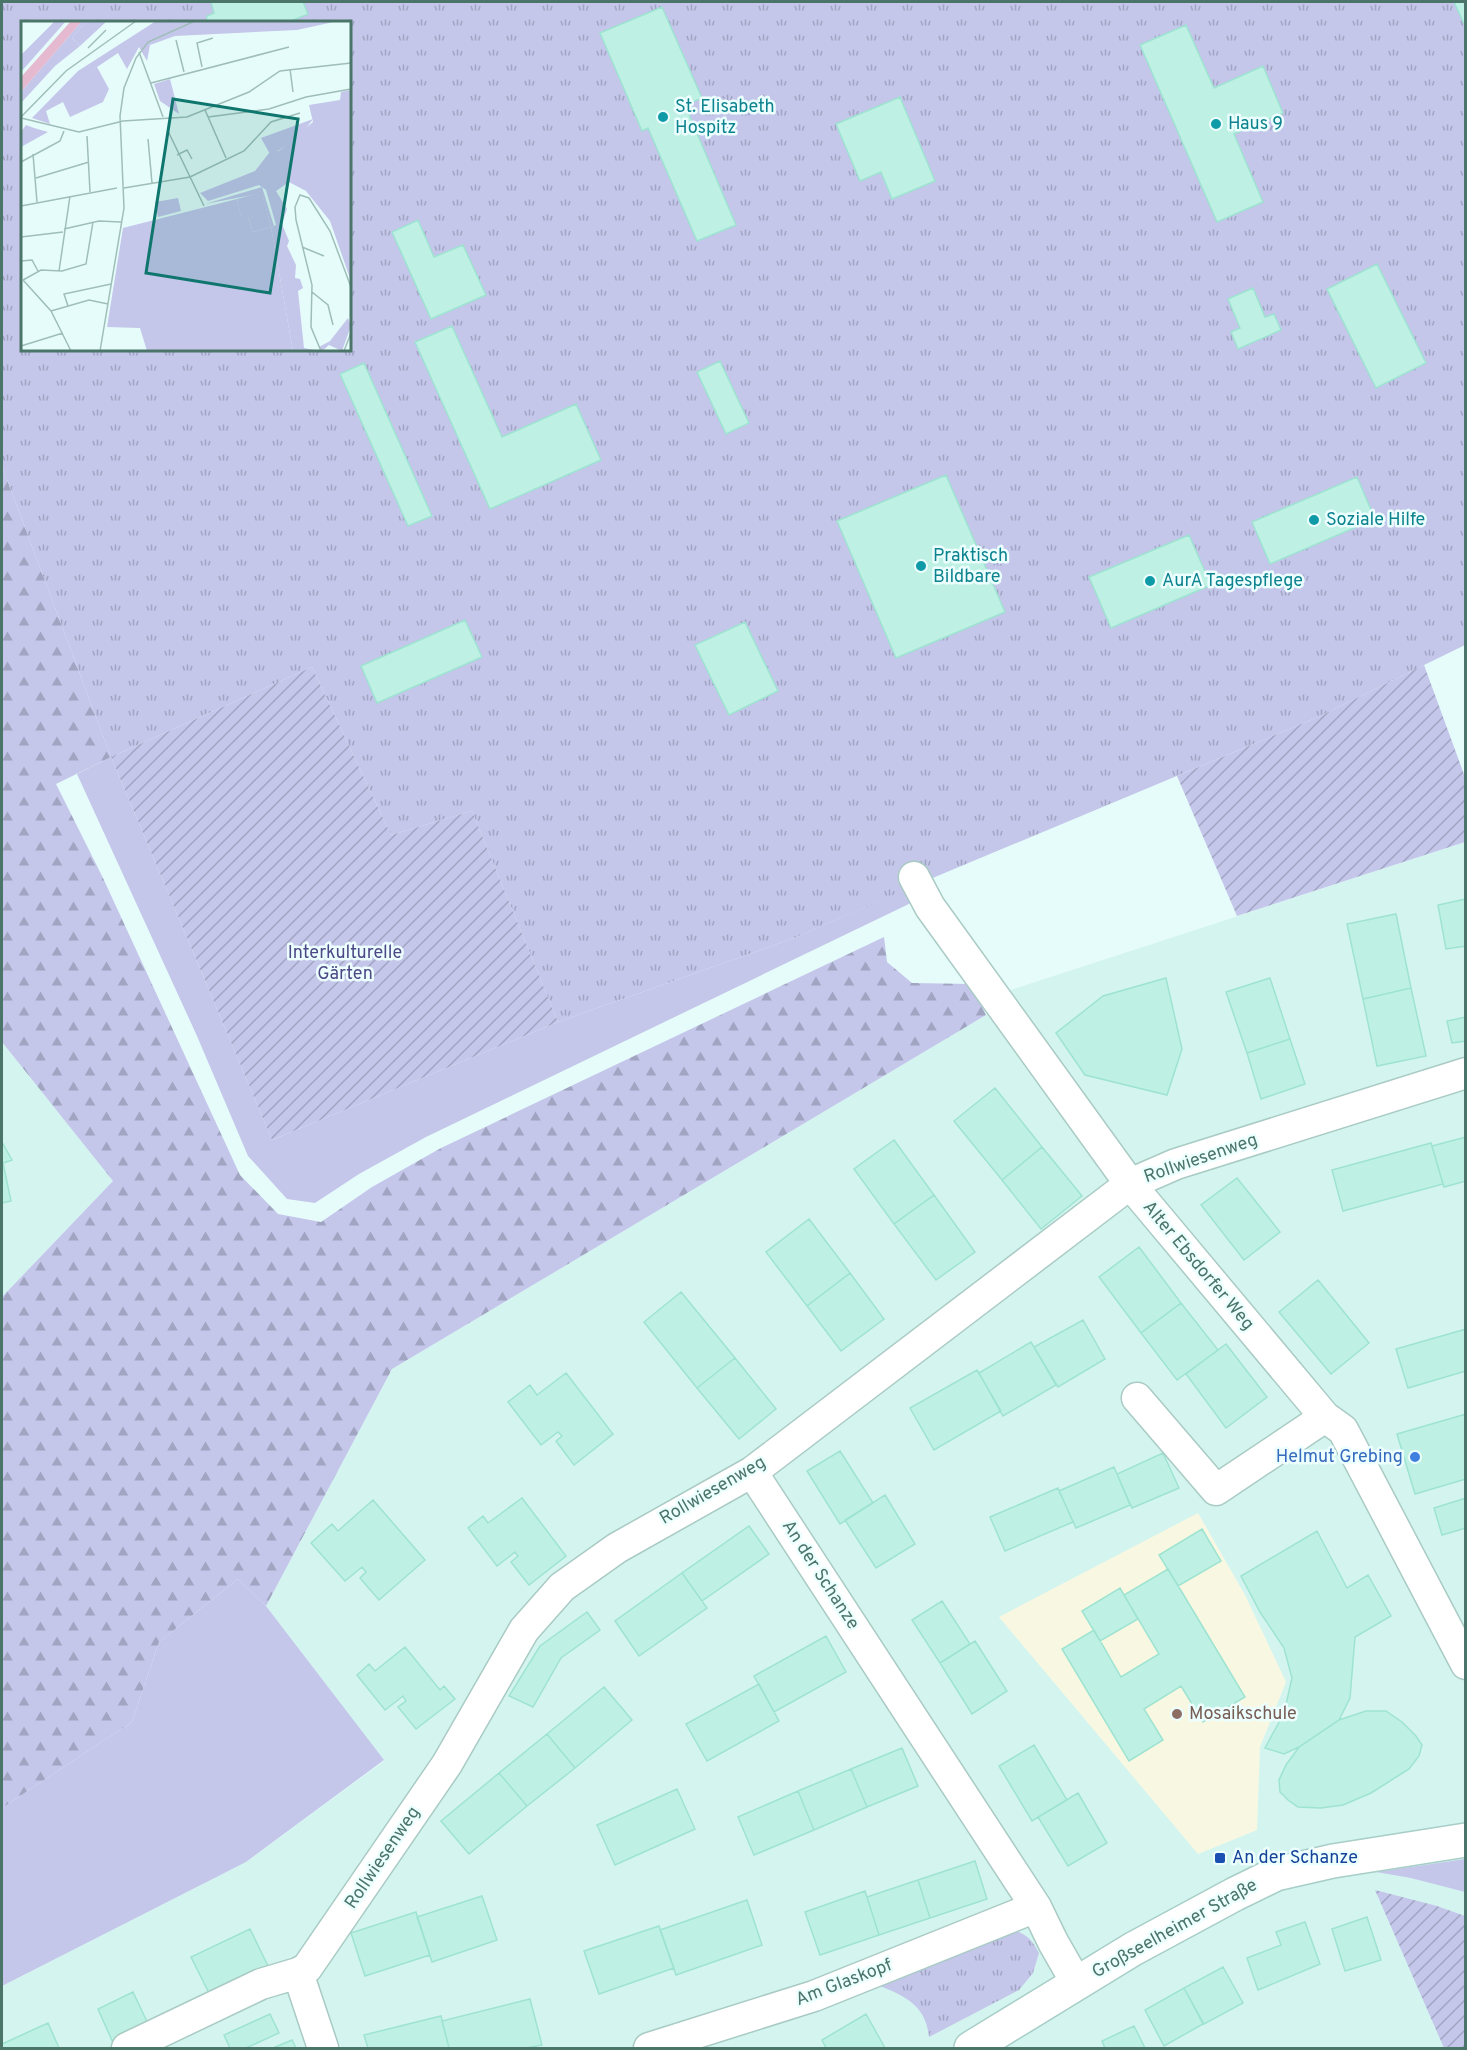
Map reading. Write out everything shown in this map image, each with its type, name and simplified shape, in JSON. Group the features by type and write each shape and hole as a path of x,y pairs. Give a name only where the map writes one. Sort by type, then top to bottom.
{"main road":[{"name":"Großseelheimer Straße","path":"971,2049 1133,1949 1276,1874 1333,1861 1466,1840"}],"street":[{"name":"Alter Ebsdorfer Weg","path":"914,877 930,907 1130,1184 1324,1417 1343,1430 1466,1664"},
{"name":"Rollwiesenweg","path":"127,2049 261,1984 307,1968 447,1764 524,1630 562,1587 617,1548 752,1472 1130,1184 1176,1164 1466,1073"},
{"path":"1137,1398 1216,1490 1324,1417"},
{"name":"An der Schanze","path":"752,1472 1036,1907 1077,1984"},
{"name":"Am Glaskopf","path":"649,2049 814,1996 1036,1907"},
{"path":"298,1973 323,2049"}],"shaded area":[{"path":"1465,842 1465,2048 2,2048 2,1986 246,1862 384,1761 266,1606 392,1369 986,1015 1011,990"},
{"path":"2,1042 113,1181 2,1297"},
{"name":"Mosaikschule","path":"1198,1513 1245,1595 1286,1682 1260,1747 1257,1830 1198,1854 999,1617"}],"green space":[{"path":"2,2 1465,2 1465,645 1318,717 794,938 558,1022 472,811 391,835 312,667 111,757 2,466"},
{"path":"2,466 111,757 56,784 103,878 240,1175 278,1214 321,1222 372,1187 441,1148 884,937 887,962 912,983 972,984 986,1015 392,1369 266,1606 238,1579 159,1642 132,1722 2,1808 2,1297 113,1181 2,1042"},
{"path":"1424,665 1465,777 1465,842 1237,916 1177,776 1318,717"},
{"name":"Interkulturelle Gärten","path":"312,667 391,835 472,811 558,1022 272,1140 111,757"},
{"path":"111,757 272,1140 558,1022 794,938 904,890 913,902 426,1137 359,1174 315,1203 287,1199 248,1156 197,1036 77,774"},
{"path":"238,1579 266,1606 384,1760 246,1862 2,1986 2,1808 132,1722 159,1642"},
{"path":"1465,1859 1465,1892 1411,1878 1376,1872"},
{"path":"1375,1890 1437,1906 1465,1916 1465,2048 1444,2048"},
{"path":"1013,1930 1029,1938 1039,1953 1033,1973 1019,1990 929,2037 923,2016 911,2002 875,1984"}],"building":[{"path":"211,2 303,2 308,14 291,21 206,21 207,16 214,13"},
{"path":"1454,2 1466,2 1466,28"},
{"name":"St. Elisabeth Hospitz","path":"662,7 702,98 685,105 736,225 697,241 648,128 642,131 600,33"},
{"name":"Haus 9","path":"1186,25 1214,88 1263,66 1283,113 1234,134 1263,202 1217,222 1140,45"},
{"path":"900,97 935,181 892,199 881,172 860,181 836,124"},
{"path":"418,220 434,257 463,245 486,295 431,319 392,232"},
{"path":"1377,264 1426,363 1376,388 1327,289"},
{"path":"1253,288 1265,317 1274,314 1281,330 1238,349 1231,332 1240,328 1228,299"},
{"path":"452,326 502,437 576,404 601,460 490,509 415,342"},
{"path":"720,361 749,423 726,434 697,372"},
{"path":"364,363 432,516 408,526 340,374"},
{"name":"Praktisch Bildbare","path":"946,475 1005,612 896,658 837,521"},
{"name":"Soziale Hilfe","path":"1357,477 1375,519 1270,564 1252,522"},
{"name":"AurA Tagespflege","path":"1189,535 1211,585 1111,628 1089,577"},
{"path":"465,620 482,657 377,703 361,666"},
{"path":"745,622 778,691 729,715 695,645"},
{"path":"1466,899 1466,946 1446,949 1438,905"},
{"path":"1396,914 1411,988 1363,999 1347,924"},
{"path":"1166,978 1182,1049 1167,1095 1085,1075 1056,1033 1103,996"},
{"path":"1270,978 1290,1039 1247,1053 1226,992"},
{"path":"1411,988 1426,1056 1377,1066 1363,999"},
{"path":"1466,1017 1466,1041 1452,1043 1447,1021"},
{"path":"1290,1039 1305,1084 1261,1099 1247,1053"},
{"path":"995,1088 1042,1147 1002,1180 954,1121"},
{"path":"1466,1137 1466,1181 1444,1187 1432,1146"},
{"path":"894,1140 934,1195 894,1224 854,1169"},
{"path":"2,1142 12,1160 3,1163 11,1201 2,1203"},
{"path":"1431,1143 1443,1184 1343,1211 1332,1170"},
{"path":"1042,1147 1082,1196 1041,1229 1002,1180"},
{"path":"1237,1178 1280,1232 1244,1260 1201,1205"},
{"path":"934,1195 975,1252 936,1280 894,1224"},
{"path":"809,1219 850,1273 807,1306 766,1252"},
{"path":"1139,1247 1181,1303 1141,1333 1099,1277"},
{"path":"850,1273 884,1319 841,1351 807,1306"},
{"path":"1318,1280 1369,1343 1331,1374 1279,1312"},
{"path":"681,1292 735,1358 697,1388 644,1322"},
{"path":"1181,1303 1218,1350 1177,1380 1141,1333"},
{"path":"1083,1320 1105,1359 1058,1387 1034,1347"},
{"path":"1466,1329 1466,1371 1408,1388 1396,1349"},
{"path":"1031,1342 1056,1385 1003,1416 979,1373"},
{"path":"1226,1344 1267,1397 1226,1428 1186,1374"},
{"path":"735,1358 776,1409 739,1439 697,1388"},
{"path":"977,1370 1001,1411 934,1450 910,1408"},
{"path":"566,1373 613,1434 574,1465 556,1441 562,1436 558,1432 541,1445 508,1402 530,1385 537,1395"},
{"path":"1466,1414 1466,1479 1415,1494 1397,1434"},
{"path":"840,1451 873,1503 840,1524 807,1471"},
{"path":"1163,1453 1179,1488 1132,1508 1117,1474"},
{"path":"1114,1467 1130,1505 1076,1528 1059,1491"},
{"path":"1058,1488 1073,1522 1005,1551 990,1517"},
{"path":"885,1495 915,1544 876,1568 845,1520"},
{"path":"522,1498 566,1556 529,1585 511,1562 518,1556 515,1552 497,1566 468,1528 483,1516 488,1523"},
{"path":"1466,1498 1466,1528 1442,1535 1434,1508"},
{"path":"373,1500 425,1560 379,1600 360,1578 366,1572 362,1567 345,1581 311,1543 332,1524 338,1531"},
{"path":"749,1526 769,1554 702,1601 682,1573"},
{"path":"1202,1529 1221,1561 1178,1586 1159,1555"},
{"path":"1317,1531 1347,1588 1368,1575 1391,1616 1355,1637 1350,1698 1339,1720 1299,1747 1284,1754 1265,1748 1284,1713 1292,1678 1284,1648 1260,1612 1241,1576"},
{"path":"1168,1569 1245,1697 1203,1722 1181,1686 1144,1709 1163,1740 1129,1761 1062,1649 1094,1630 1121,1677 1159,1654 1124,1595"},
{"path":"682,1573 707,1608 639,1656 615,1621"},
{"path":"1120,1588 1138,1619 1100,1641 1082,1611"},
{"path":"942,1601 970,1644 940,1663 912,1620"},
{"path":"587,1612 600,1630 561,1658 533,1707 509,1696 540,1646"},
{"path":"826,1636 846,1672 774,1712 754,1676"},
{"path":"975,1641 1007,1691 972,1714 940,1663"},
{"path":"405,1647 440,1690 444,1686 455,1699 416,1729 398,1707 406,1701 403,1696 385,1710 357,1675 369,1664 375,1671"},
{"path":"759,1684 779,1721 707,1761 686,1724"},
{"path":"604,1687 632,1720 575,1768 547,1734"},
{"path":"1366,1711 1386,1711 1416,1736 1422,1745 1419,1756 1409,1769 1371,1793 1343,1805 1321,1808 1298,1807 1288,1800 1280,1792 1279,1780 1299,1747 1339,1720"},
{"path":"547,1734 575,1768 527,1806 499,1773"},
{"path":"1034,1745 1067,1800 1032,1821 999,1766"},
{"path":"902,1748 918,1786 867,1807 851,1769"},
{"path":"851,1769 867,1807 814,1830 798,1791"},
{"path":"499,1773 527,1806 469,1854 441,1821"},
{"path":"677,1789 695,1829 615,1865 597,1825"},
{"path":"798,1791 814,1830 754,1855 738,1817"},
{"path":"1078,1793 1107,1843 1068,1866 1038,1817"},
{"path":"975,1861 987,1899 930,1918 918,1880"},
{"path":"918,1880 930,1918 879,1935 867,1897"},
{"path":"865,1891 879,1935 820,1955 805,1912"},
{"path":"482,1896 497,1940 432,1962 417,1917"},
{"path":"747,1900 762,1945 676,1975 660,1930"},
{"path":"416,1912 430,1955 365,1976 351,1933"},
{"path":"1367,1917 1381,1960 1345,1971 1332,1929"},
{"path":"1305,1922 1320,1964 1258,1990 1247,1958 1281,1945 1276,1932"},
{"path":"659,1926 674,1968 599,1994 584,1951"},
{"path":"250,1929 268,1966 210,1995 191,1957"},
{"path":"1223,1967 1243,2003 1204,2024 1184,1988"},
{"path":"1184,1988 1203,2024 1164,2046 1145,2010"},
{"path":"133,1992 150,2028 114,2045 98,2009"},
{"path":"530,1999 542,2045 526,2048 449,2048 442,2021"},
{"path":"270,2014 279,2033 246,2048 230,2048 224,2035"},
{"path":"866,2014 885,2048 826,2048 822,2040"},
{"path":"441,2016 449,2048 368,2048 364,2035"},
{"path":"48,2023 59,2048 2,2048 2,2044"},
{"path":"1134,2026 1145,2048 1105,2048 1102,2041"},
{"path":"292,2040 296,2048 273,2048"}],"place":[{"name":"St. Elisabeth Hospitz","path":"663,117"},
{"name":"Haus 9","path":"1216,124"},
{"name":"Soziale Hilfe","path":"1314,520"},
{"name":"Praktisch Bildbare","path":"921,566"},
{"name":"AurA Tagespflege","path":"1150,581"},
{"name":"Helmut Grebing","path":"1415,1457"},
{"name":"Mosaikschule","path":"1177,1714"},
{"name":"An der Schanze","path":"1220,1858"}]}
